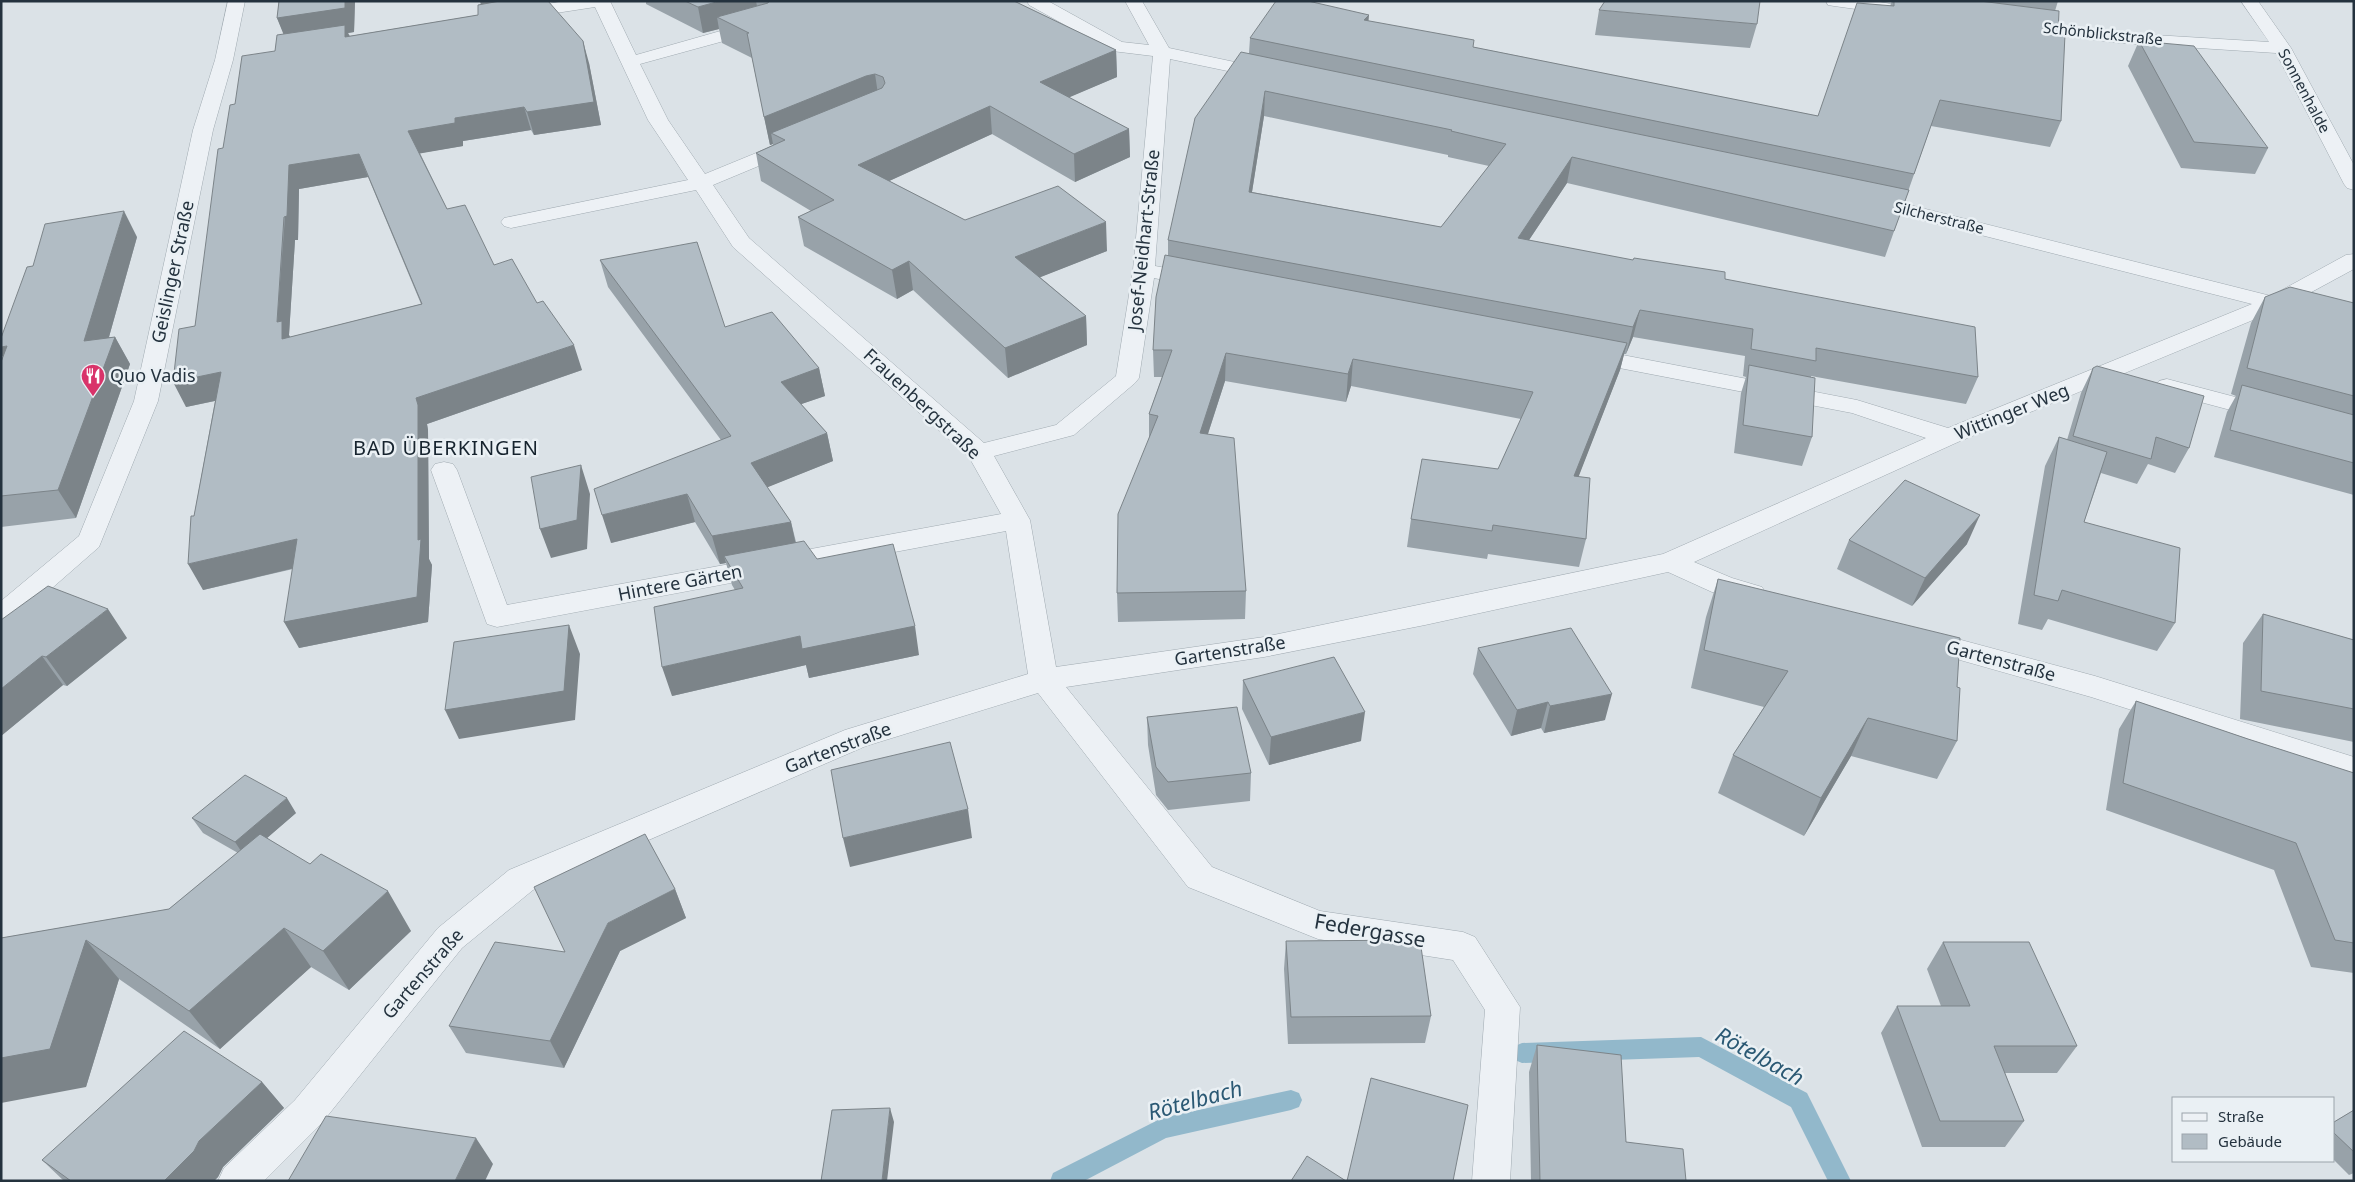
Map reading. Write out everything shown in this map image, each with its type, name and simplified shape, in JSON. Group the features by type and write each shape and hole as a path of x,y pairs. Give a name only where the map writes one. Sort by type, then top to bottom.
{"street":[{"name":"Geislinger Straße","path":"1,617 90,541 142,410 202,130 234,58 237,1"},
{"path":"500,17 600,1"},
{"name":"Frauenbergstraße","path":"600,1 658,120 741,242 979,452 1017,520 1044,680"},
{"path":"1035,1 1118,47 1162,52 1288,79"},
{"path":"1133,1 1162,52"},
{"path":"1834,1 1914,12"},
{"name":"Sonnenhalde","path":"2249,1 2282,48 2354,184"},
{"path":"629,62 766,23"},
{"name":"Schönblickstraße","path":"2002,23 2121,38 2282,48"},
{"name":"Josef-Neidhart-Straße","path":"979,452 1065,430 1126,378 1144,270 1162,52"},
{"path":"511,222 701,183 807,139"},
{"name":"Silcherstraße","path":"1843,195 1902,208 2274,303"},
{"name":"Wittinger Weg","path":"1670,562 1949,437 2274,303 2354,260"},
{"path":"1144,270 1222,285"},
{"path":"1564,351 1858,407 1949,437"},
{"path":"2112,371 2289,419"},
{"name":"Hintere Gärten","path":"444,470 497,617 1017,520"},
{"path":"1670,562 1722,585 1780,601"},
{"name":"Gartenstraße","path":"237,1181 308,1112 450,938 521,880 856,738 1044,680 1264,647 1425,615 1670,562"},
{"name":"Gartenstraße","path":"1894,632 2095,687 2354,769"},
{"name":"Federgasse","path":"1044,680 1200,877 1318,925 1464,947 1503,1007 1491,1181"}],"building":[{"path":"279,1 345,1 345,8 277,18"},
{"path":"500,1 548,1 583,41 594,102 527,112 524,107 455,118 455,123 408,131 447,209 465,205 494,265 512,259 537,303 543,301 574,345 416,398 418,405 418,540 421,539 417,597 284,622 297,539 188,564 191,516 194,516 221,372 173,382 179,329 195,326 218,149 223,148 230,105 235,104 242,56 275,51 277,35 345,25 345,37 478,15 478,5","holes":["359,154 422,304 282,339 282,321 277,322 284,217 287,216 289,165"]},
{"path":"685,1 720,1 698,7"},
{"path":"769,1 1014,1 1116,50 1040,82 1129,129 1074,154 990,106 858,165 965,220 1058,186 1106,222 1015,257 1086,316 1005,348 909,261 892,270 798,217 834,200 756,153 785,140 771,133 882,88 885,83 883,77 875,74 866,76 764,117 747,33 749,33 717,17 768,3"},
{"path":"1276,1 1308,1 1369,15 1364,20 1474,40 1473,47 1818,116 1857,3 1894,6 1894,1 1980,1 2059,11 2058,33 2065,34 2061,121 1940,100 1914,174 1250,38"},
{"path":"1605,1 1760,1 1757,24 1599,10"},
{"path":"2139,41 2194,46 2268,148 2194,142"},
{"path":"1241,52 1909,190 1894,231 1572,157 1518,238 1633,260 1634,258 1725,272 1725,279 1975,327 1978,377 1816,348 1816,361 1751,349 1753,329 1640,310 1633,327 1168,240 1195,118","holes":["1265,91 1452,130 1506,144 1441,227 1249,192"]},
{"path":"124,211 84,341 115,337 58,490 1,496 1,362 7,346 1,347 1,338 27,267 33,266 45,224"},
{"path":"697,242 725,327 772,312 819,368 781,382 827,433 751,463 791,522 712,536 687,494 602,515 594,489 731,436 600,260"},
{"path":"1165,255 1627,343 1574,476 1590,478 1586,539 1493,525 1492,531 1411,519 1422,459 1498,469 1533,392 1353,359 1348,374 1226,353 1200,433 1234,438 1246,591 1117,593 1118,514 1158,416 1149,414 1172,350 1153,350 1156,297"},
{"path":"2290,287 2354,303 2354,396 2247,368 2265,297"},
{"path":"1749,365 1815,378 1812,437 1743,425"},
{"path":"2097,366 2204,396 2189,448 2156,437 2151,459 2073,436 2093,368"},
{"path":"2242,385 2354,415 2354,463 2230,430"},
{"path":"2059,437 2107,452 2084,522 2180,548 2175,623 2062,590 2058,601 2034,595"},
{"path":"581,465 577,520 540,529 531,477"},
{"path":"1905,480 1980,515 1925,578 1849,540"},
{"path":"804,541 817,559 893,544 915,626 802,649 800,636 662,667 654,607 743,588 724,556"},
{"path":"1718,579 1960,638 1957,687 1960,688 1957,741 1868,718 1821,798 1733,755 1788,671 1704,650"},
{"path":"48,586 108,609 46,657 42,656 1,689 1,620"},
{"path":"2263,614 2354,640 2354,709 2261,691"},
{"path":"569,625 564,691 445,710 454,642"},
{"path":"1571,628 1612,694 1550,706 1548,702 1517,710 1478,648"},
{"path":"1334,657 1365,712 1271,737 1243,680"},
{"path":"2136,701 2354,773 2354,943 2335,940 2296,843 2123,783"},
{"path":"1237,707 1251,773 1168,782 1156,767 1147,717"},
{"path":"950,742 968,809 843,838 831,770"},
{"path":"245,775 287,798 235,842 192,818"},
{"path":"260,834 310,864 321,854 388,891 323,951 284,928 189,1011 86,940 50,1049 1,1058 1,938 169,909"},
{"path":"645,834 675,889 608,923 550,1041 449,1026 495,942 565,952 534,887"},
{"path":"1420,940 1431,1016 1291,1017 1286,941"},
{"path":"1943,942 2029,942 2077,1046 1994,1046 2024,1121 1940,1121 1897,1006 1970,1006"},
{"path":"184,1031 262,1082 199,1141 194,1151 164,1181 71,1181 42,1160"},
{"path":"1537,1045 1621,1055 1626,1142 1683,1149 1686,1181 1540,1181"},
{"path":"1371,1078 1468,1105 1453,1181 1347,1181"},
{"path":"890,1108 882,1181 821,1181 832,1110"},
{"path":"2354,1110 2354,1152 2335,1134 2335,1121"},
{"path":"326,1116 476,1138 455,1181 288,1181"},
{"path":"1307,1156 1346,1181 1291,1181"}],"waterway":[{"name":"Rötelbach","path":"1522,1053 1701,1047 1799,1100 1840,1181"},
{"name":"Rötelbach","path":"1061,1181 1162,1128 1291,1100"}],"place":[{"name":"Quo Vadis","path":"93,397"}],"district":[{"name":"BAD ÜBERKINGEN","path":"446,448"}]}
